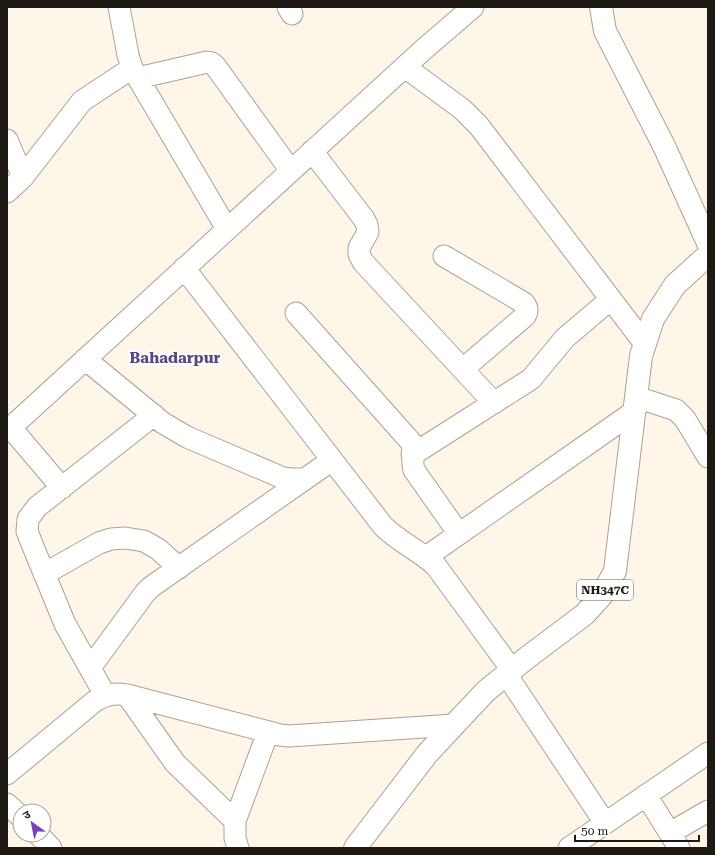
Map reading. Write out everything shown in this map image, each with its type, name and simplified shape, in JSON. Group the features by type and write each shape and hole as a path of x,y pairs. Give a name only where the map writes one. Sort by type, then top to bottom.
{"main road":[{"path":"601,7 605,31 664,146 708,243"},
{"name":"NH347C","path":"356,848 428,754 486,691 585,614 602,595 615,571 641,356 652,319 675,285 708,255"}],"street":[{"path":"119,7 128,55 135,73 227,229"},
{"path":"62,488 9,429 312,151 473,7"},
{"path":"7,192 23,177 82,101 135,73 207,62 212,63 216,67 291,171"},
{"path":"405,67 462,109 475,121 645,344"},
{"path":"7,140 23,177"},
{"path":"312,151 367,225 368,232 359,248 359,254 363,262 494,403"},
{"path":"444,256 524,303 527,306 528,311 525,316 463,369"},
{"path":"184,268 387,530 392,535 426,557 436,566 509,672 605,823"},
{"path":"412,455 531,379 536,375 565,338 611,300"},
{"path":"296,313 411,442 413,447 412,463 414,470 459,534"},
{"path":"85,359 163,423 187,437 283,478 303,479"},
{"path":"426,557 635,404 676,410 685,419 708,457"},
{"path":"105,695 65,624 28,531 28,519 37,507 154,415"},
{"path":"90,668 145,593 303,479 332,460"},
{"path":"44,574 111,539 144,541 158,549 179,568"},
{"path":"10,767 94,701 105,695 115,693 280,735 299,736 454,725"},
{"path":"127,695 174,763 236,821"},
{"path":"238,848 235,838 236,821 268,732"},
{"path":"569,848 708,753"},
{"path":"646,795 675,841 708,811"}],"district":[{"name":"Bahadarpur","path":"175,358"}]}
